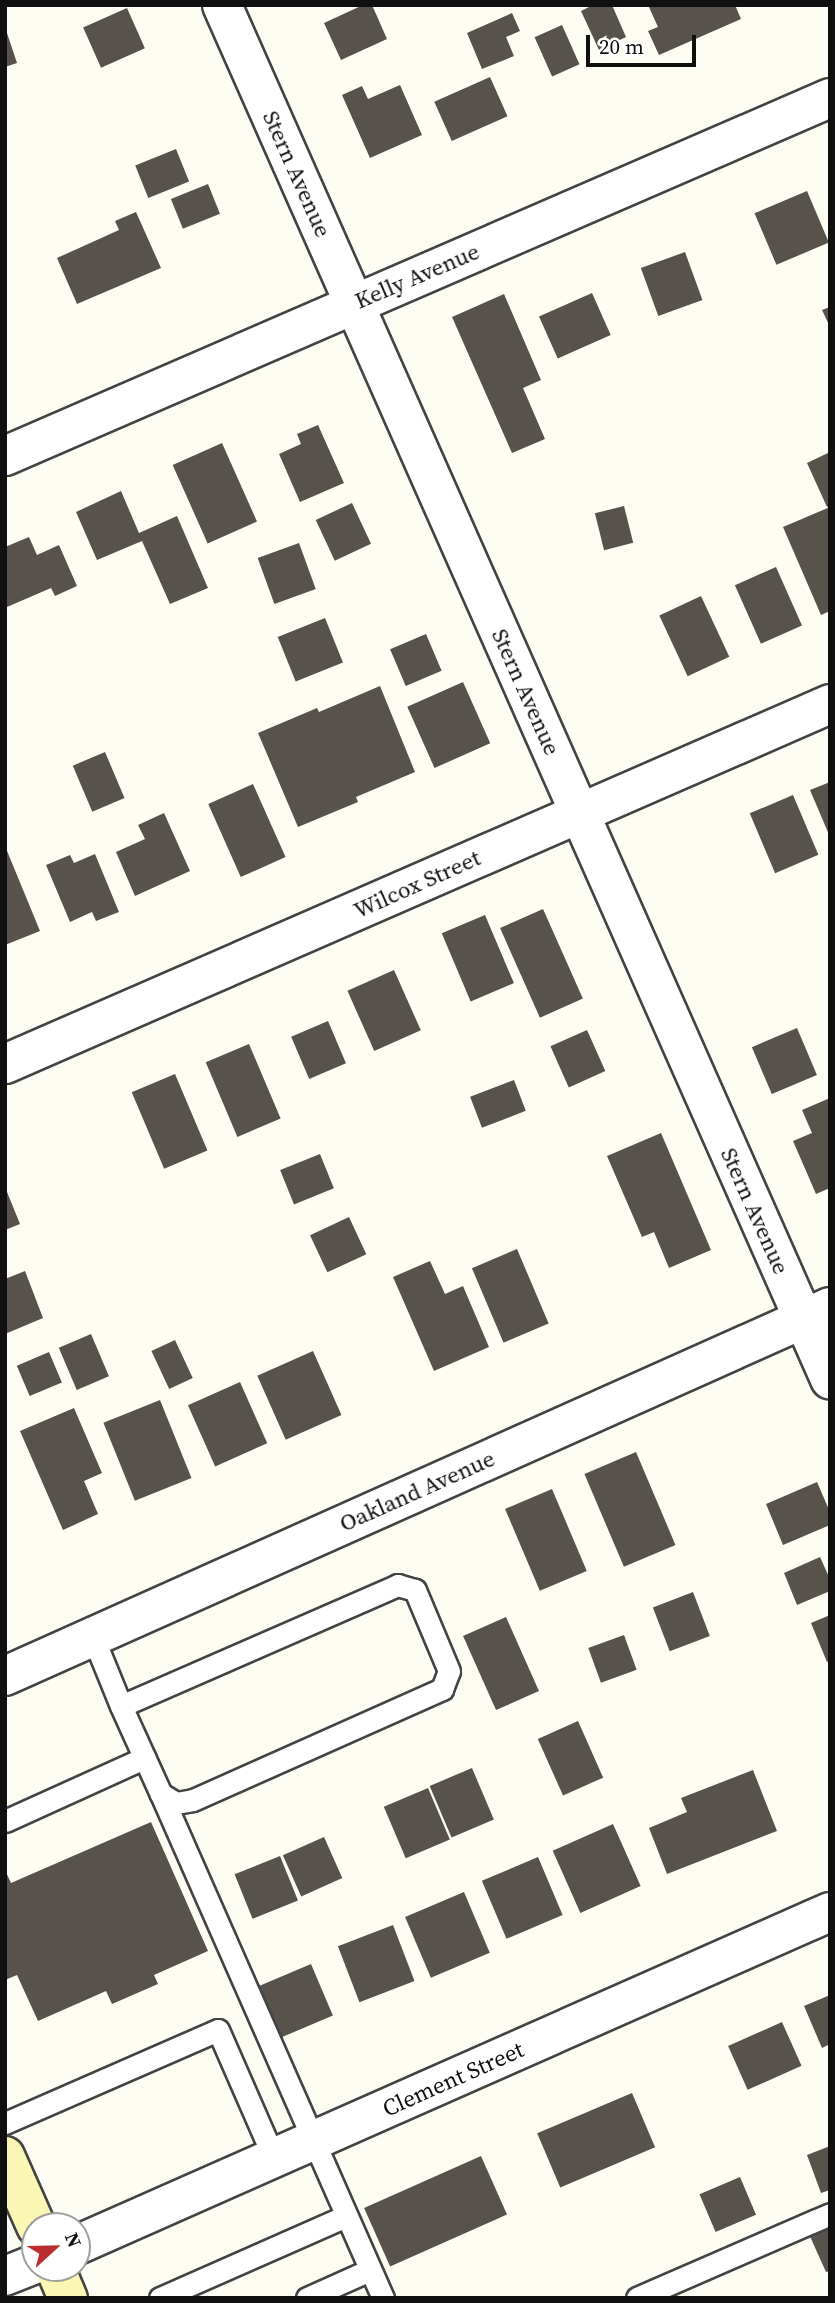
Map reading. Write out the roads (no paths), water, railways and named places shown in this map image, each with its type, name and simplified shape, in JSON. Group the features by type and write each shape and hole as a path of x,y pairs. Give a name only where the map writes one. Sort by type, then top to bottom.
{"main road":[{"path":"5,2156 30,2212"}],"street":[{"name":"Stern Avenue","path":"222,5 579,813 816,1313 830,1379"},
{"name":"Kelly Avenue","path":"5,456 830,98"},
{"name":"Wilcox Street","path":"5,1064 830,704"},
{"name":"Oakland Avenue","path":"5,1676 816,1313"},
{"name":"Clement Street","path":"91,2239 830,1912"}],"lane":[{"path":"121,1706 398,1585 415,1590 449,1671 442,1689 193,1800 176,1803 161,1794"},
{"path":"93,1637 383,2298"},
{"path":"5,1821 144,1758"},
{"path":"5,2123 218,2031 274,2158"},
{"path":"637,2298 830,2214"},
{"path":"160,2298 346,2216"},
{"path":"307,2298 370,2270"}]}
